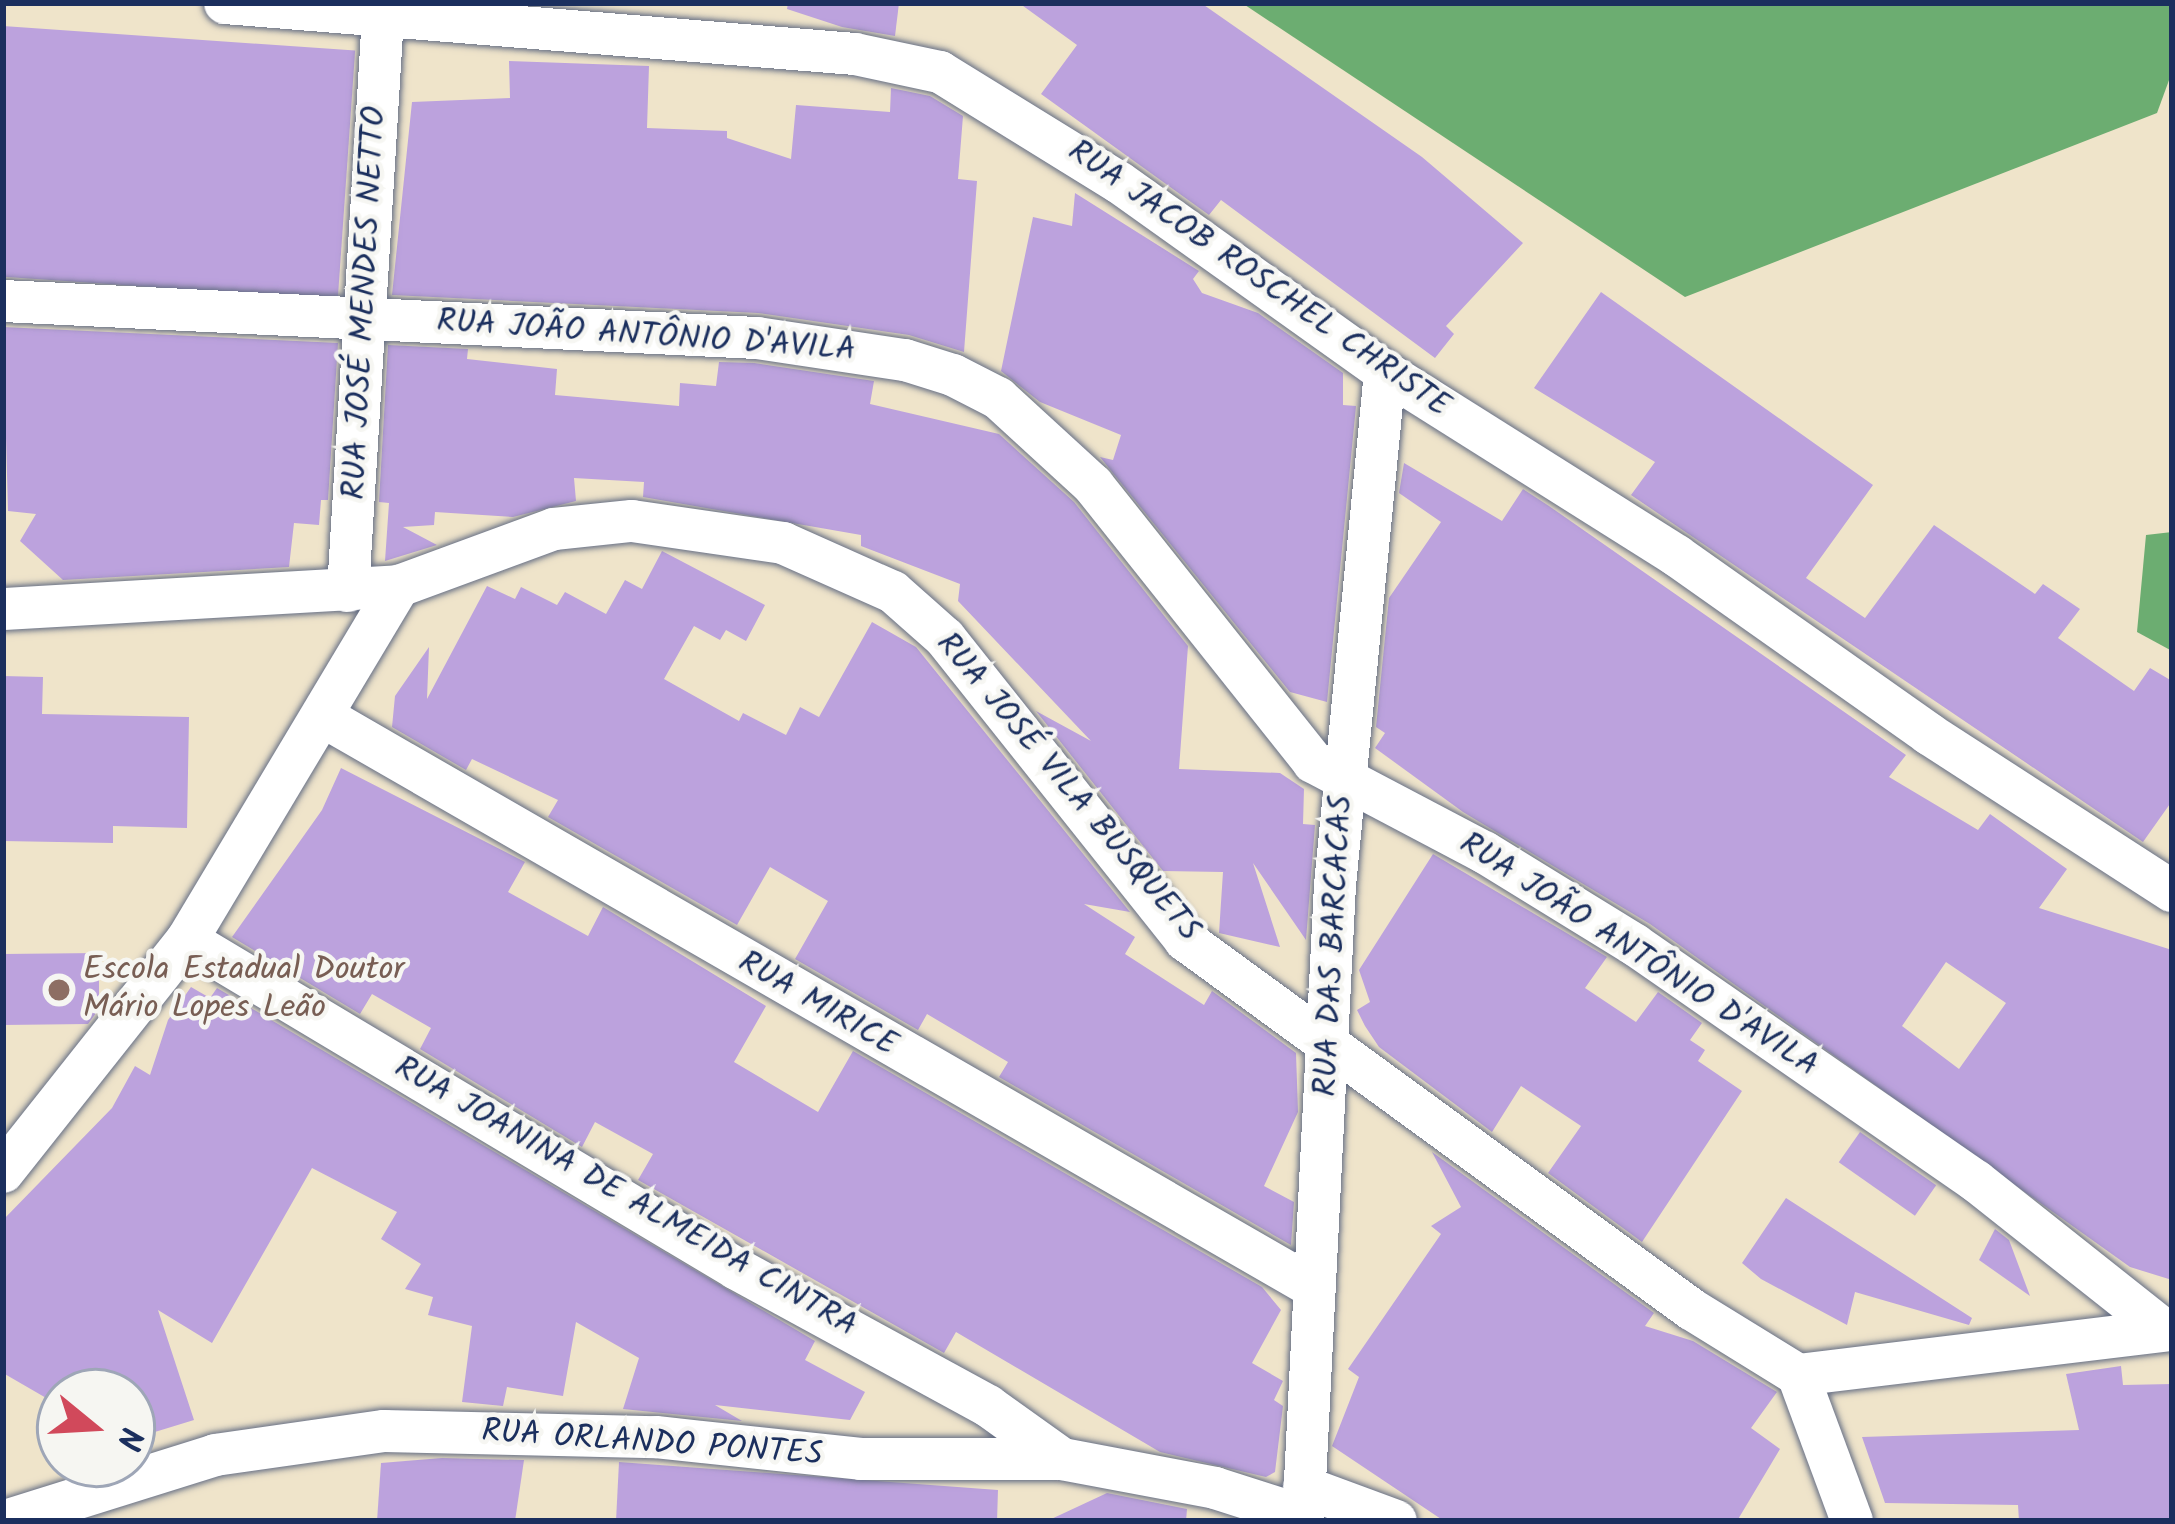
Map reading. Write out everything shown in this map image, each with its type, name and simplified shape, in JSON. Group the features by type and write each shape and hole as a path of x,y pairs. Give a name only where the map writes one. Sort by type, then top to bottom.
{"street":[{"name":"RUA JACOB ROSCHEL CHRISTE","path":"225,3 855,54 940,72 1120,183 1384,371 1677,556 1929,734 2172,891"},
{"name":"RUA JOSÉ MENDES NETTO","path":"348,591 369,319 383,15"},
{"name":"RUA JOÃO ANTÔNIO D'AVILA","path":"3,301 757,338 905,359 953,375 998,398 1054,444 1313,762 1484,852 1635,945 1976,1181 2167,1330"},
{"name":"RUA DAS BARCACAS","path":"1303,1508 1325,1039 1344,778 1384,371"},
{"name":"RUA JOSÉ VILA BUSQUETS","path":"10,598 398,586 554,529 632,521 783,543 841,562 893,592 945,638 1185,940 1690,1309 1798,1375"},
{"path":"3,1172 187,940 398,586"},
{"name":"RUA MIRICE","path":"324,717 1313,1287"},
{"name":"RUA JOANINA DE ALMEIDA CINTRA","path":"187,940 737,1269 988,1406 1062,1459"},
{"path":"1852,1521 1798,1375 2167,1330"},
{"name":"RUA ORLANDO PONTES","path":"5,1521 215,1455 348,1432 656,1437 861,1459 1062,1459 1303,1508 1396,1521"}],"green space":[{"path":"1242,3 2172,3 2172,72 2157,113 1685,297"},
{"path":"2172,532 2172,651 2137,632 2146,535"}],"building":[{"path":"788,3 899,3 895,36 842,27 787,9"},
{"path":"1019,3 1201,3 1422,157 1523,243 1446,326 1454,334 1435,358 1221,200 1209,215 1041,94 1077,45"},
{"path":"3,26 355,51 338,300 3,277"},
{"path":"509,61 649,66 647,128 727,131 727,138 791,159 796,105 890,112 891,88 930,96 963,116 958,179 977,181 964,352 909,335 758,313 392,295 412,102 510,98"},
{"path":"1075,193 1199,271 1193,279 1202,293 1258,313 1343,373 1343,405 1356,406 1327,702 1290,692 1100,457 1113,460 1121,435 1040,402 1001,371 1033,217 1072,226"},
{"path":"1601,292 1873,485 1806,578 1865,618 1934,525 2035,594 2043,584 2080,609 2058,638 2134,691 2150,668 2172,681 2172,801 2143,842 1631,495 1655,462 1534,388"},
{"path":"3,327 338,343 328,500 321,500 319,525 294,523 289,567 63,580 20,541 36,514 8,511"},
{"path":"388,345 468,349 467,359 557,369 555,395 679,406 680,383 716,386 719,362 754,363 874,381 870,404 999,434 1074,502 1188,646 1179,769 1280,773 1304,789 1303,824 1315,825 1306,940 1253,863 1280,947 1219,933 1223,872 1163,871 1036,711 1091,741 958,601 960,584 861,546 861,535 643,497 644,482 574,478 576,501 513,517 435,512 434,525 403,527 437,545 385,561 389,503 379,502"},
{"path":"1404,463 1502,521 1523,489 1906,755 1889,777 1978,830 1990,814 2067,869 2039,908 2172,950 2172,1280 2130,1267 1650,924 1463,812 1375,748 1385,733 1376,727 1389,598 1441,522 1399,493","holes":["1946,962 2006,1003 1959,1069 1902,1026"]},
{"path":"662,551 765,605 746,641 726,630 720,640 694,626 664,679 739,721 743,713 786,735 800,707 819,717 872,622 916,647 1130,912 1084,904 1135,937 1125,954 1204,1005 1212,991 1296,1053 1298,1112 1264,1186 1294,1202 1291,1245 999,1077 1008,1062 927,1014 918,1030 795,959 828,901 770,867 737,925 548,817 558,800 472,759 466,770 392,727 395,696 429,647 427,699 487,586 515,599 521,587 557,605 565,592 606,614 625,580 642,589"},
{"path":"3,676 43,677 42,714 189,717 187,828 113,826 113,843 3,841"},
{"path":"341,768 525,862 508,892 588,936 603,907 766,1006 734,1062 818,1112 853,1051 1262,1287 1281,1310 1252,1363 1283,1381 1274,1400 1283,1406 1275,1472 1266,1477 1160,1452 956,1332 944,1353 638,1180 653,1154 595,1122 582,1147 420,1049 431,1028 372,994 360,1014 232,937 322,810"},
{"path":"1433,854 1607,957 1585,988 1636,1022 1658,992 1702,1023 1690,1040 1705,1050 1698,1061 1742,1091 1642,1242 1548,1173 1581,1126 1521,1086 1492,1132 1379,1047 1365,1026 1357,1010 1370,1002 1359,970"},
{"path":"99,953 99,1009 88,1024 3,1025 3,954"},
{"path":"191,987 210,998 217,988 815,1341 805,1360 865,1392 850,1420 715,1405 742,1421 623,1409 639,1358 576,1322 563,1396 507,1387 503,1406 462,1402 472,1326 428,1315 433,1297 405,1289 421,1264 381,1239 397,1212 312,1168 212,1343 158,1310 194,1420 156,1432 156,1368 36,1368 36,1392 3,1373 3,1220 112,1108 135,1066 150,1075 168,1020"},
{"path":"1860,1132 1936,1185 1915,1216 1839,1162"},
{"path":"1432,1152 1654,1313 1645,1326 1693,1341 1777,1392 1751,1428 1780,1449 1737,1521 1444,1521 1332,1446 1359,1377 1348,1369 1441,1234 1431,1226 1461,1207"},
{"path":"1786,1198 1972,1318 1969,1325 1855,1292 1847,1325 1761,1279 1742,1263"},
{"path":"1995,1229 2009,1240 2030,1296 1979,1260"},
{"path":"2121,1366 2123,1385 2172,1384 2172,1521 2019,1521 2018,1505 1885,1503 1862,1437 2079,1430 2066,1374"},
{"path":"442,1458 524,1460 515,1521 377,1521 381,1463"},
{"path":"619,1462 998,1490 997,1521 616,1521"},
{"path":"1107,1493 1187,1509 1186,1521 1047,1521"}],"place":[{"name":"Escola Estadual Doutor Mário Lopes Leão","path":"59,990"}]}
